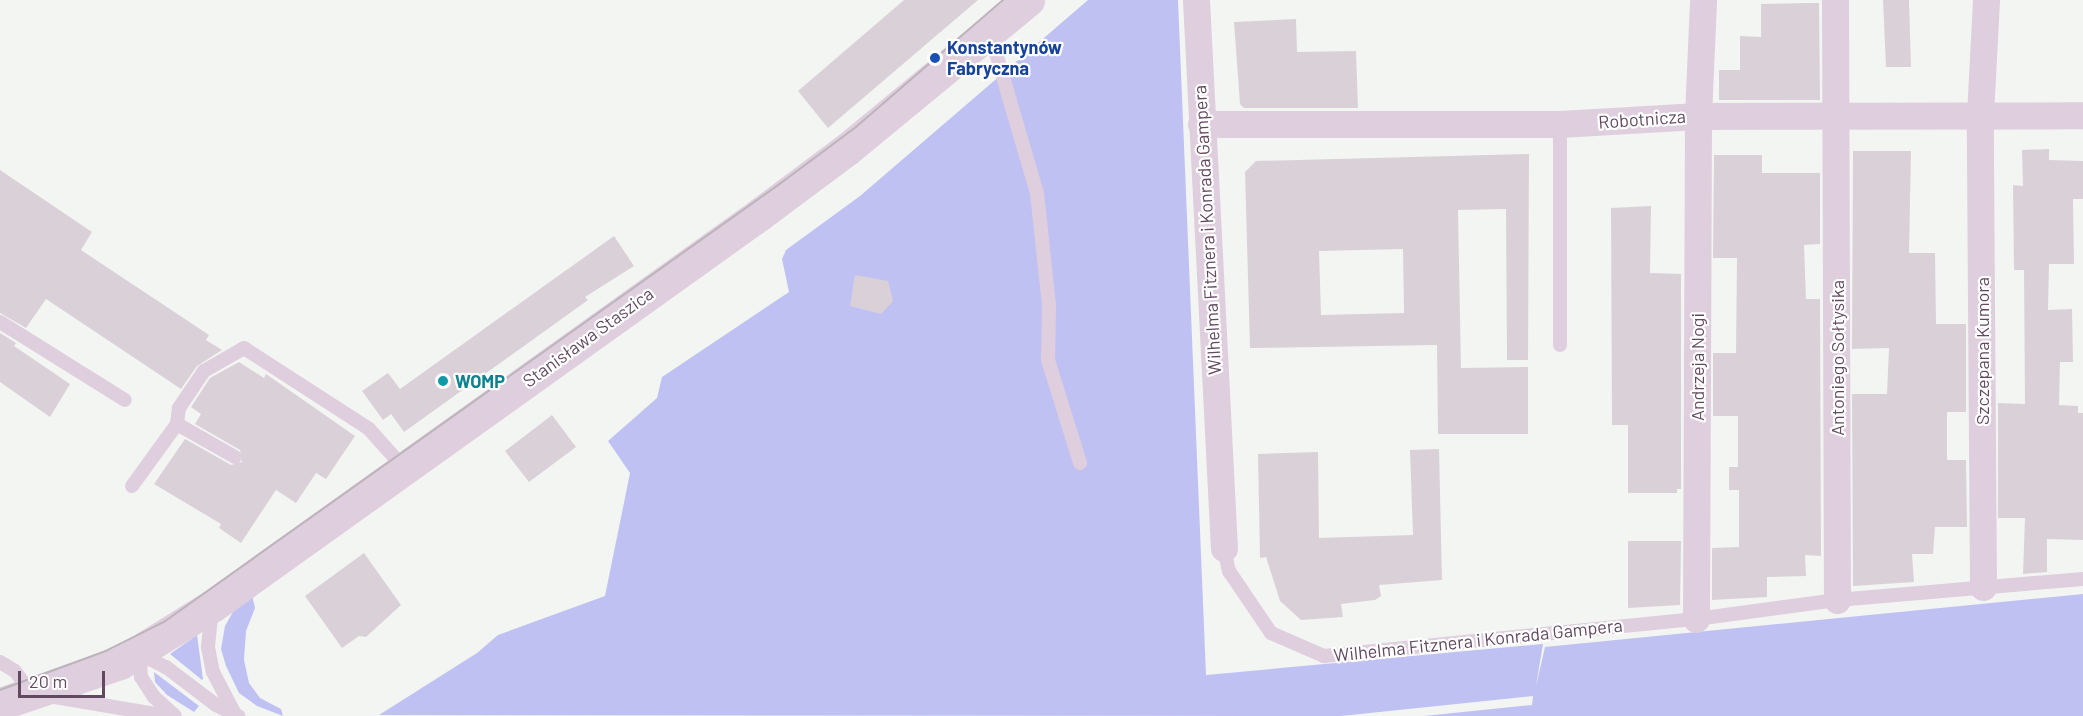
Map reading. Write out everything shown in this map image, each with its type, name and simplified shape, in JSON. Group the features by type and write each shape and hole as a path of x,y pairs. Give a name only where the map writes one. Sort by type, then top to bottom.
{"street":[{"name":"Stanisława Staszica","path":"0,704 140,654 212,606 837,157 1028,0"},
{"name":"Wilhelma Fitznera i Konrada Gampera","path":"1196,0 1224,548"},
{"name":"Andrzeja Nogi","path":"1696,619 1698,116 1703,0"},
{"name":"Antoniego Sołtysika","path":"1835,0 1838,117 1836,600"},
{"name":"Szczepana Kumora","path":"1983,587 1980,115 1986,0"},
{"name":"Robotnicza","path":"1201,124 1560,124 1698,116 2083,115"}],"lane":[{"path":"984,36 996,52 1037,193 1049,305 1048,360 1080,463"},
{"path":"1560,124 1560,345"},
{"path":"0,322 125,400"},
{"path":"132,486 177,424 179,408 204,371 244,348 369,429 404,468"},
{"path":"177,424 235,457"},
{"name":"Wilhelma Fitznera i Konrada Gampera","path":"1224,548 1229,571 1271,633 1324,656 1696,619 1836,600 2083,579"},
{"path":"212,606 208,647 213,672 237,715"},
{"path":"140,654 237,715"},
{"path":"140,654 141,677 154,697 175,716"},
{"path":"0,662 15,671 31,693 166,716"}],"shaded area":[{"path":"1088,0 1178,0 1206,675 1543,644 1536,686 1545,647 2083,594 2083,716 1424,716 1532,705 1533,696 1341,716 379,715 477,653 498,635 605,596 630,473 608,441 657,398 662,377 789,292 782,259 786,250 860,196"},
{"path":"252,595 255,608 246,631 244,660 249,683 260,698 281,709 283,716 257,706 239,693 226,666 221,649 225,626 234,610"},
{"path":"197,635 203,679 202,680 170,654"},
{"path":"154,672 199,706 194,712 167,695 155,682"}],"building":[{"path":"904,0 978,0 828,128 798,91"},
{"path":"1883,0 1909,0 1911,67 1886,67"},
{"path":"1819,3 1820,100 1719,100 1719,70 1740,70 1740,36 1761,37 1761,4"},
{"path":"1296,19 1297,52 1356,51 1358,108 1244,108 1240,104 1234,22"},
{"path":"2049,149 2049,160 2083,161 2083,199 2073,199 2074,264 2049,264 2048,310 2072,309 2073,362 2060,362 2059,405 2078,406 2078,413 2083,413 2083,540 2047,539 2047,572 2023,574 2025,518 1998,518 1998,403 2025,404 2024,270 2014,270 2013,185 2023,186 2022,150"},
{"path":"1853,151 1911,151 1909,253 1935,253 1936,324 1966,324 1966,412 1947,412 1947,460 1966,460 1967,527 1935,527 1933,554 1912,554 1914,582 1853,586 1852,394 1887,394 1889,348 1852,349"},
{"path":"1529,154 1528,360 1507,360 1506,209 1458,210 1461,368 1528,367 1528,434 1438,434 1437,345 1250,348 1245,172 1256,161","holes":["1403,249 1404,313 1321,315 1319,251"]},
{"path":"1714,155 1762,155 1762,173 1820,173 1820,244 1804,245 1806,299 1820,299 1821,556 1805,555 1806,576 1767,577 1767,597 1712,600 1712,548 1739,547 1739,490 1729,490 1729,467 1738,467 1738,416 1713,416 1713,353 1736,353 1737,258 1713,258"},
{"path":"0,170 92,232 81,250 209,335 206,340 222,350 197,366 181,389 46,299 26,328 0,313"},
{"path":"1651,206 1650,273 1681,274 1681,489 1677,489 1677,493 1628,493 1628,425 1612,425 1611,208"},
{"path":"614,236 634,266 585,297 588,300 404,432 391,414 383,420 362,391 388,373 400,389"},
{"path":"855,275 888,281 893,301 881,314 850,306"},
{"path":"0,333 16,343 14,346 70,384 50,417 0,382"},
{"path":"239,362 264,378 266,374 355,436 326,479 316,473 296,503 276,490 241,543 219,528 221,524 154,484 185,439 231,465 242,462 240,450 195,424 201,414 191,407 210,378"},
{"path":"552,415 576,447 529,482 505,451"},
{"path":"1439,449 1442,580 1379,585 1381,596 1375,600 1341,604 1343,617 1301,620 1280,601 1266,557 1260,558 1258,454 1318,452 1319,538 1413,535 1410,450"},
{"path":"1628,541 1681,541 1680,605 1628,608"},
{"path":"364,553 401,605 366,637 359,636 342,648 305,596"}],"tram line":[{"path":"0,690 106,651 164,622 781,183 856,127 1003,0"}],"place":[{"name":"Konstantynów Fabryczna","path":"935,58"},
{"name":"WOMP","path":"443,381"}]}
